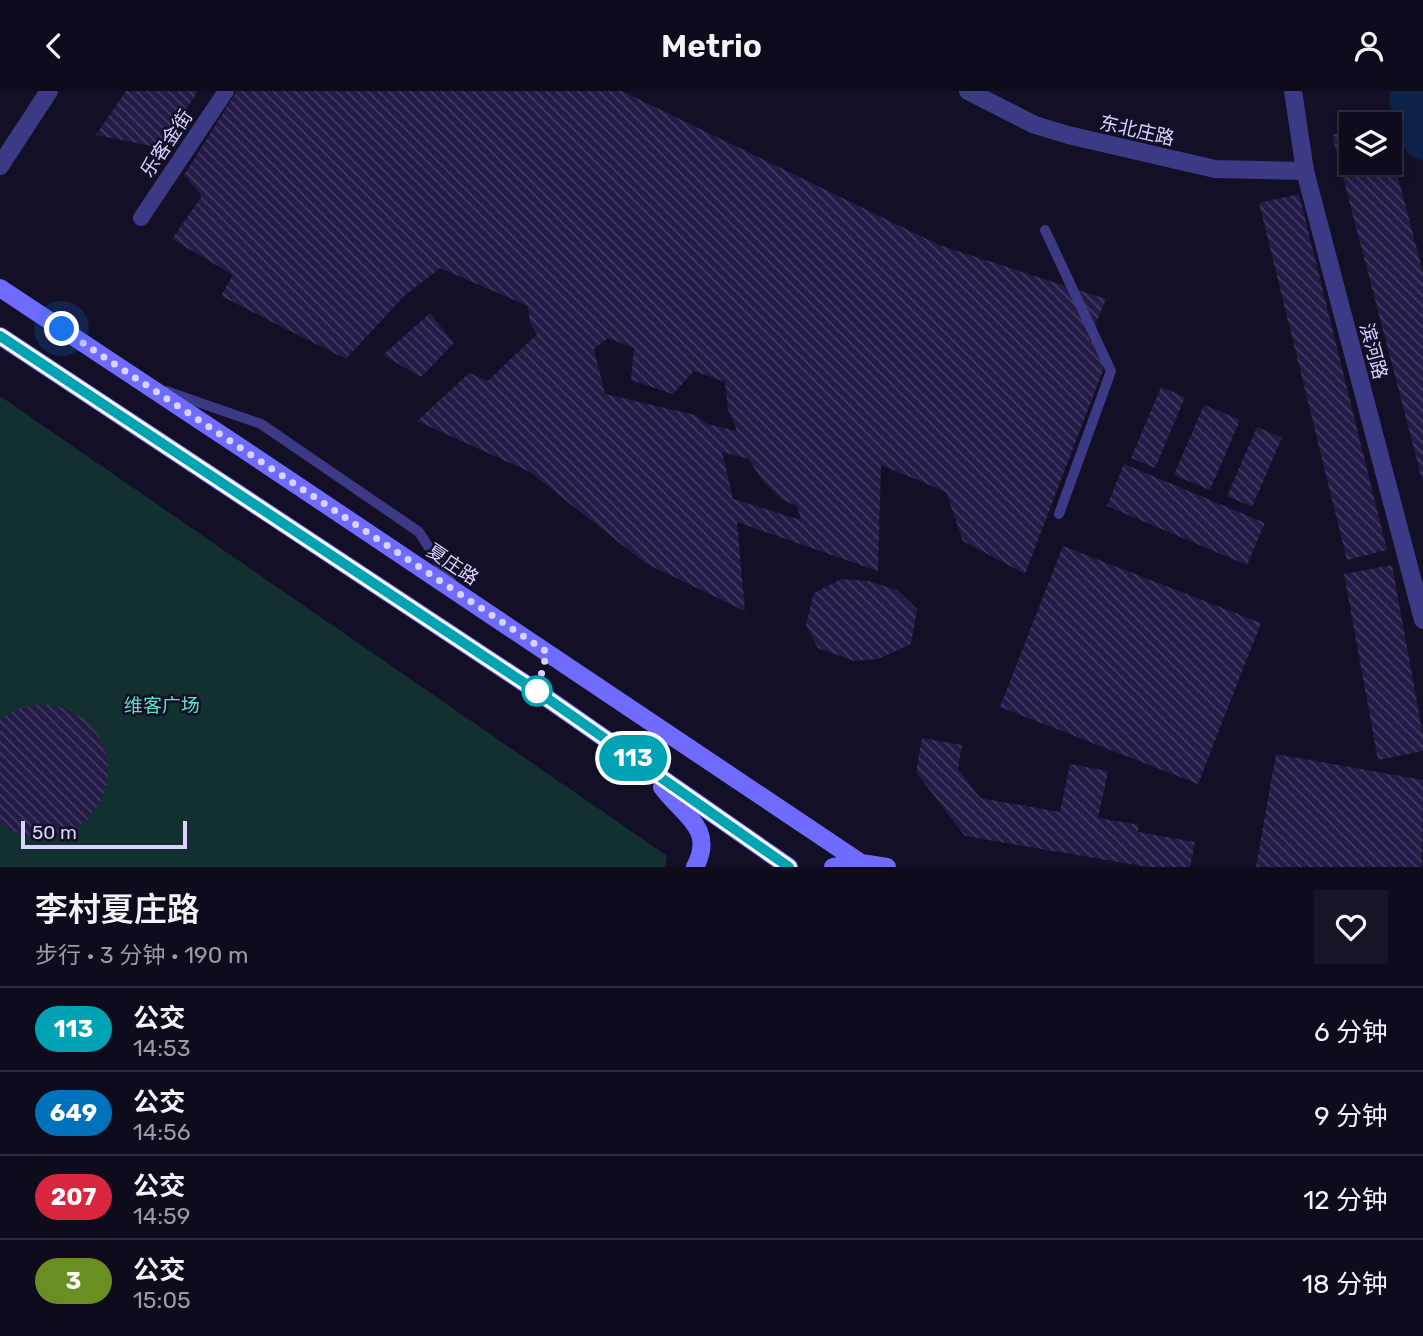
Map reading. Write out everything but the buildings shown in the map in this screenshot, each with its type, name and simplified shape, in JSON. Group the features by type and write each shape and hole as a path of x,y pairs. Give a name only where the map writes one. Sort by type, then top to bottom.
{"main road":[{"name":"夏庄路","path":"0,288 861,865 886,867"},
{"path":"0,336 541,694 789,867"},
{"path":"650,770 665,791 696,824 703,838 700,857 695,867"},
{"path":"833,867 861,865"}],"street":[{"path":"0,166 49,91"},
{"name":"乐客金街","path":"141,218 226,91"},
{"name":"东北庄路","path":"968,91 1035,125 1068,135 1215,169 1305,171"},
{"name":"滨河路","path":"1293,91 1305,171 1423,620"}],"lane":[{"path":"1045,229 1111,371 1059,514"},
{"path":"144,383 261,424 419,532 458,593"}],"green space":[{"name":"维客广场","path":"0,396 667,856 665,867 0,867"}],"waterway":[{"path":"1410,91 1409,101 1423,140"}],"bus line":[{"name":"113","path":"0,336 541,694 789,867"}],"route":[{"path":"62,329 547,652 537,691"}]}
